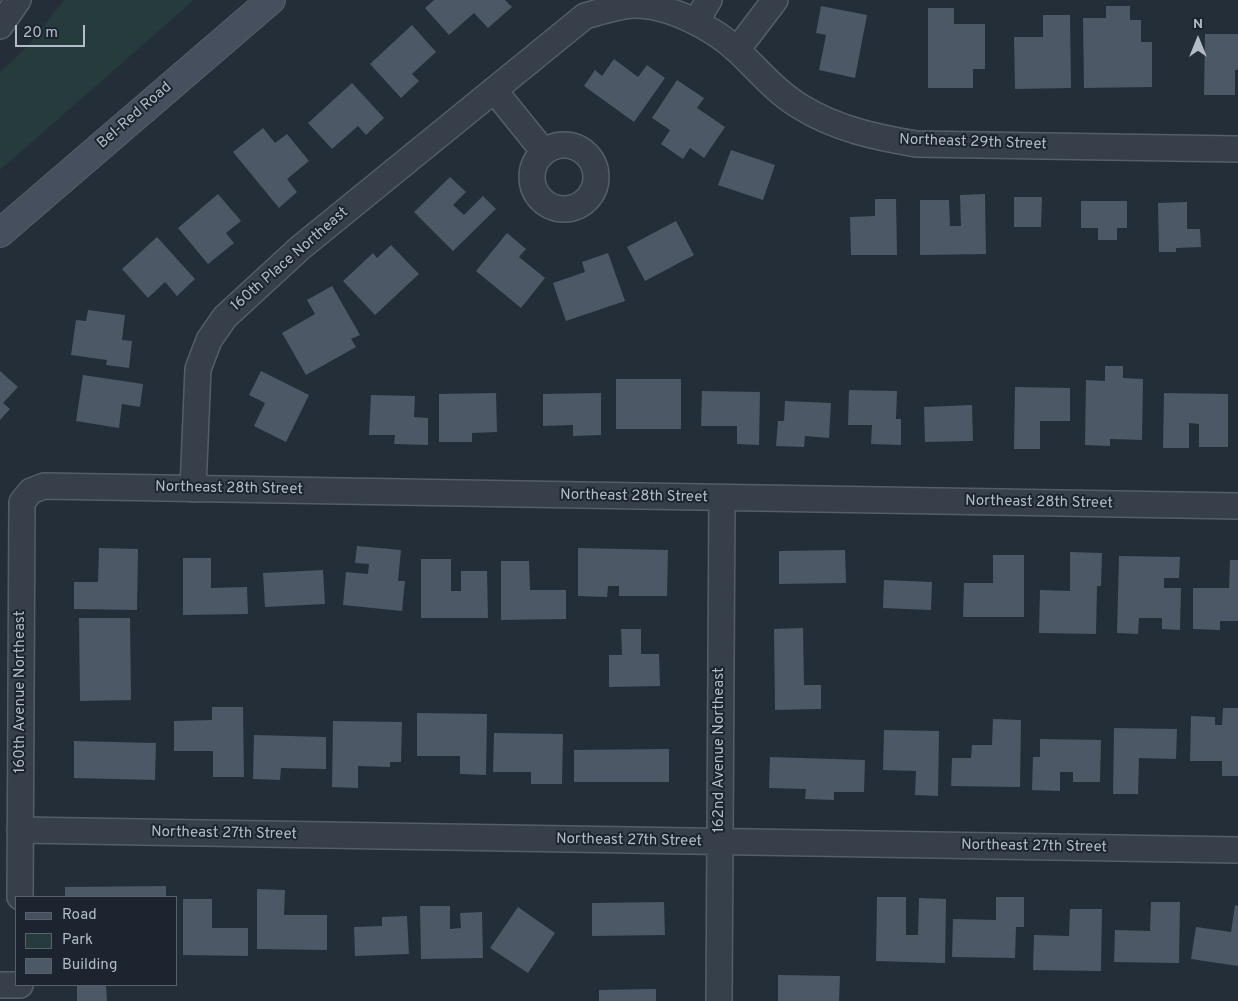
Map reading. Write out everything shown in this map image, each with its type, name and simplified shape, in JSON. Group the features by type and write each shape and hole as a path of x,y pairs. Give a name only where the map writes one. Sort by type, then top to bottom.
{"main road":[{"name":"Bel-Red Road","path":"0,233 271,0"}],"street":[{"path":"0,26 18,0"},
{"path":"696,22 709,0"},
{"path":"737,50 775,0"},
{"name":"Northeast 29th Street","path":"633,5 666,10 696,22 737,50 771,83 800,106 834,125 874,137 916,144 1238,149"},
{"name":"160th Place Northeast","path":"193,489 198,368 209,340 225,317 300,248 585,16 633,5"},
{"path":"494,90 544,152"},
{"name":"Northeast 28th Street","path":"31,491 44,486 722,499 1238,506"},
{"name":"160th Avenue Northeast","path":"20,896 22,502 31,491"},
{"name":"162nd Avenue Northeast","path":"719,1001 722,499"},
{"name":"Northeast 27th Street","path":"20,830 1238,850"},
{"path":"0,985 15,985"},
{"path":"20,986 20,1001"}],"green space":[{"path":"64,0 194,0 0,170 0,72 28,46"}],"building":[{"path":"434,0 505,0 512,7 488,28 474,13 449,35 425,8"},
{"path":"821,6 867,15 855,78 819,70 826,35 816,33"},
{"path":"1106,6 1130,6 1130,20 1141,20 1141,42 1152,42 1152,87 1084,88 1083,18 1106,18"},
{"path":"928,8 954,8 954,24 985,24 985,69 973,69 973,88 928,88"},
{"path":"1043,15 1070,15 1071,88 1015,89 1014,37 1043,37"},
{"path":"412,25 436,52 412,74 419,81 401,98 370,64"},
{"path":"1205,34 1238,34 1238,70 1235,70 1235,95 1204,95"},
{"path":"614,59 638,77 647,65 665,78 634,122 584,86 595,70 602,76"},
{"path":"677,80 704,98 697,108 725,127 704,158 690,148 683,159 661,144 670,130 652,118"},
{"path":"352,83 384,118 366,135 358,126 332,149 308,123"},
{"path":"263,128 275,143 287,134 309,161 287,179 297,192 279,208 233,152"},
{"path":"731,150 775,165 763,200 718,185"},
{"path":"450,177 466,192 453,205 464,215 483,196 496,209 453,251 414,212"},
{"path":"218,194 241,221 226,233 234,243 208,264 178,228"},
{"path":"985,194 986,254 920,255 920,200 949,200 950,226 961,226 960,195"},
{"path":"1014,197 1042,197 1041,227 1014,227"},
{"path":"875,199 896,199 897,255 851,255 850,217 875,216"},
{"path":"1081,201 1127,201 1127,228 1117,228 1117,240 1098,240 1098,228 1081,228"},
{"path":"1187,202 1187,229 1200,229 1201,247 1176,248 1176,252 1159,252 1158,203"},
{"path":"676,221 694,255 645,281 627,247"},
{"path":"507,233 526,249 519,257 545,278 521,308 476,271"},
{"path":"157,237 195,279 177,296 165,282 148,298 122,269"},
{"path":"391,245 419,274 375,315 343,281 373,253 377,258"},
{"path":"608,253 625,301 566,321 553,283 585,272 582,262"},
{"path":"332,286 360,335 351,339 356,347 306,375 282,333 315,314 307,300"},
{"path":"88,310 125,315 122,340 132,341 129,368 106,365 107,360 71,355 76,320 86,321"},
{"path":"1105,366 1123,366 1123,378 1143,379 1142,440 1110,439 1110,446 1085,445 1086,380 1105,381"},
{"path":"0,371 18,387 3,403 10,409 0,420"},
{"path":"261,371 309,395 286,442 254,426 265,403 249,395"},
{"path":"83,375 143,384 140,407 122,404 119,428 76,421"},
{"path":"616,379 681,379 681,429 616,429"},
{"path":"1015,387 1070,388 1070,421 1040,421 1040,449 1014,449"},
{"path":"849,390 897,391 896,419 901,419 901,445 871,444 872,425 848,425"},
{"path":"702,391 760,392 759,445 737,444 737,426 701,426"},
{"path":"496,393 497,432 472,433 472,442 439,442 439,394"},
{"path":"601,393 601,435 573,436 573,425 543,426 543,394"},
{"path":"1164,393 1228,394 1228,447 1199,447 1199,424 1189,423 1189,448 1163,448"},
{"path":"371,395 415,396 414,417 428,418 428,445 394,444 395,435 369,435"},
{"path":"785,401 831,403 829,438 805,436 804,447 776,446 778,421 784,421"},
{"path":"972,405 973,441 925,442 924,407"},
{"path":"357,546 401,550 398,581 405,581 402,611 343,605 346,572 368,574 369,564 355,563"},
{"path":"99,548 138,549 137,610 74,609 74,582 98,582"},
{"path":"578,548 668,550 667,596 619,596 619,586 608,586 607,597 578,596"},
{"path":"845,550 846,583 779,584 779,551"},
{"path":"1070,552 1102,553 1101,586 1097,586 1096,634 1039,633 1040,590 1070,591"},
{"path":"993,555 1024,555 1024,617 963,617 964,583 993,583"},
{"path":"1119,556 1180,557 1179,578 1164,578 1164,588 1181,588 1180,630 1162,629 1162,618 1139,618 1138,634 1117,633"},
{"path":"183,558 211,558 211,588 247,587 248,614 183,615"},
{"path":"421,559 451,559 451,591 461,591 461,571 487,571 488,618 421,618"},
{"path":"1230,560 1238,560 1238,621 1220,621 1220,630 1193,629 1193,588 1229,588"},
{"path":"501,561 529,561 530,590 566,590 566,619 501,620"},
{"path":"323,570 325,604 265,607 263,573"},
{"path":"884,580 932,582 931,610 883,608"},
{"path":"79,618 130,618 131,700 80,701"},
{"path":"803,628 804,685 821,685 821,709 775,710 774,629"},
{"path":"621,629 641,629 641,654 659,654 660,686 609,687 609,655 622,655"},
{"path":"212,707 243,707 244,777 213,777 213,751 174,751 174,721 212,720"},
{"path":"1223,708 1238,708 1238,776 1222,776 1222,761 1190,761 1191,716 1215,717 1215,725 1222,725"},
{"path":"417,713 487,714 486,775 460,774 460,756 417,756"},
{"path":"993,719 1021,720 1020,787 951,786 952,758 971,758 972,745 992,745"},
{"path":"333,721 402,722 401,762 390,762 390,767 358,766 358,788 332,787"},
{"path":"1114,728 1177,729 1176,759 1139,758 1138,794 1113,794"},
{"path":"884,730 939,731 938,796 915,795 916,771 883,770"},
{"path":"494,733 563,734 562,784 531,784 531,772 493,772"},
{"path":"254,735 326,737 326,769 281,768 280,780 253,779"},
{"path":"1040,739 1101,740 1100,782 1073,782 1073,772 1060,772 1060,791 1032,790 1033,757 1040,757"},
{"path":"74,741 156,743 155,780 74,778"},
{"path":"669,749 669,782 574,782 574,750"},
{"path":"770,757 865,760 864,792 834,792 834,800 805,799 806,789 769,788"},
{"path":"166,886 166,896 65,896 65,887"},
{"path":"257,889 285,890 284,915 327,915 327,950 257,949"},
{"path":"877,897 906,897 906,935 918,935 919,898 946,899 945,963 876,961"},
{"path":"996,897 1024,897 1024,927 1016,927 1015,958 952,957 953,919 996,920"},
{"path":"183,899 212,899 212,928 248,928 248,956 183,955"},
{"path":"664,902 665,935 592,936 592,903"},
{"path":"1151,902 1180,902 1179,963 1114,962 1115,930 1150,931"},
{"path":"1235,905 1238,906 1238,966 1191,959 1196,927 1231,932"},
{"path":"420,906 450,906 450,929 461,928 460,913 482,912 483,958 421,959"},
{"path":"518,907 555,933 528,973 490,948"},
{"path":"1070,909 1102,909 1101,971 1033,970 1034,935 1069,936"},
{"path":"407,916 409,954 355,956 354,927 382,926 382,917"},
{"path":"778,975 840,976 839,1001 778,1001"},
{"path":"77,986 106,986 107,1001 77,1001"},
{"path":"656,989 656,1001 599,1001 599,990"}]}
